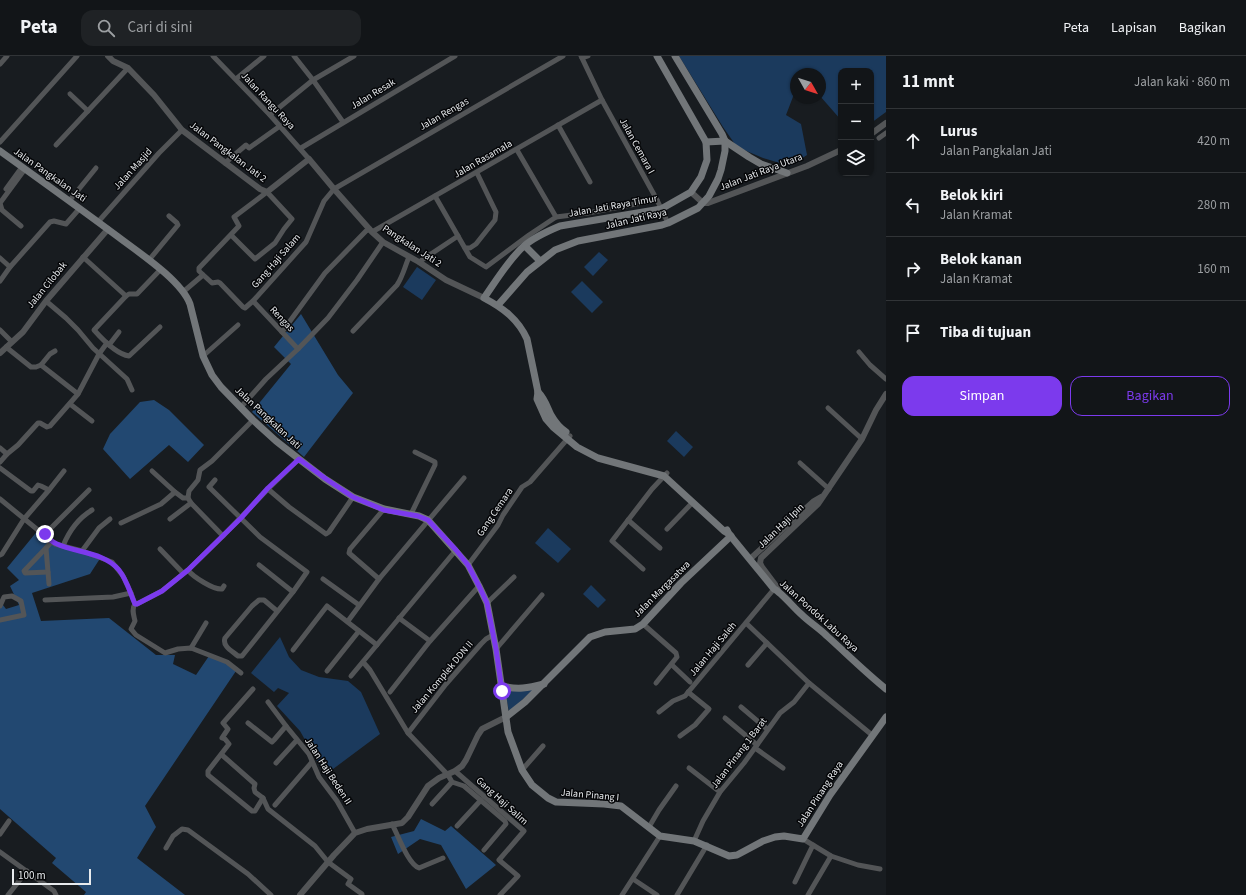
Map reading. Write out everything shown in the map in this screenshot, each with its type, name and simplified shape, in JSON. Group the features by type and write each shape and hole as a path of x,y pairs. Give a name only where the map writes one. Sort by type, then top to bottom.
{"main road":[{"path":"657,56 706,142 725,141"},
{"path":"675,56 725,141 761,164 787,173"},
{"name":"Jalan Jati Raya","path":"498,305 527,272 555,250 578,241 668,223 698,208 703,204 718,179 723,160 725,141"},
{"name":"Jalan Jati Raya Timur","path":"484,298 501,273 525,246 545,233 560,226 661,209 691,192 705,169 707,151 706,142"},
{"name":"Jalan Pangkalan Jati","path":"0,151 70,200 161,269 183,292 188,298 190,304 203,356 209,371 215,380 240,407 276,441 326,479 353,497 384,510 411,514 426,522 453,554 468,565 487,603 492,635 496,649 506,717"},
{"path":"525,246 540,261"},
{"name":"Jalan Pondok Labu Raya","path":"484,298 498,305 516,321 524,331 528,339 538,392 537,399 546,419 553,427 582,445 601,454 666,475 725,530 776,590 802,616 825,634 868,675 886,689"},
{"name":"Jalan Margasatwa","path":"506,717 545,683 590,637 605,632 635,629 643,624 681,583 725,530"},
{"path":"501,686 514,689 526,688 545,683"},
{"name":"Jalan Pinang I","path":"506,717 508,732 522,770 532,785 548,798 556,802 621,806 660,836"},
{"name":"Jalan Pinang Raya","path":"803,839 830,796 886,717"},
{"path":"660,836 694,841 707,845 729,856 737,855 763,841 775,837 784,836 803,839"}],"street":[{"path":"0,64 7,56"},
{"path":"0,142 77,56"},
{"name":"Jalan Pangkalan Jati 2","path":"108,56 113,61 128,68 154,95 182,130 260,189 267,192 309,159"},
{"name":"Jalan Rangu Raya","path":"213,56 301,148 309,159"},
{"path":"236,79 264,56"},
{"path":"294,56 343,122"},
{"path":"270,115 313,80 354,56"},
{"name":"Jalan Resak","path":"301,148 455,56"},
{"name":"Jalan Rengas","path":"334,189 563,56"},
{"path":"582,57 588,56"},
{"name":"Jalan Cemara I","path":"582,57 602,100 668,223"},
{"path":"56,145 128,68"},
{"path":"70,94 88,111"},
{"name":"Jalan Rasamala","path":"282,332 326,273 366,231 371,230 435,196 602,100"},
{"path":"874,132 886,123"},
{"path":"558,125 590,182"},
{"path":"225,163 246,144 249,148 280,126"},
{"name":"Jalan Masjid","path":"98,222 159,152 182,130"},
{"path":"879,138 886,133"},
{"path":"517,150 556,217"},
{"name":"Jalan Jati Raya Utara","path":"703,204 807,166 838,151"},
{"name":"Pangkalan Jati 2","path":"309,159 334,189 383,242 419,262 446,280 484,298"},
{"path":"6,189 24,168"},
{"path":"21,226 2,210 0,203 24,168"},
{"path":"70,200 96,168"},
{"path":"465,248 470,248 476,244 495,220 496,212 477,172"},
{"name":"Gang Haji Salam","path":"253,301 306,242 324,201 334,189"},
{"path":"231,235 255,259 275,243 292,219 267,192 234,217 239,226 199,268 199,271 213,284 218,282 220,283 243,308 253,301"},
{"path":"691,192 703,204"},
{"path":"435,196 470,257 486,267 556,217 594,212 657,200"},
{"path":"0,281 10,267 50,222 54,221 66,224 80,208"},
{"path":"149,260 178,225 169,216"},
{"name":"Jalan Cilobak","path":"0,353 23,332 83,257 108,229"},
{"path":"419,262 458,236"},
{"path":"240,407 328,318 357,280 383,242"},
{"path":"83,257 126,296"},
{"path":"353,331 397,286 402,278 409,257"},
{"path":"0,258 10,267"},
{"path":"160,327 128,356 108,344 94,330 126,296 129,294 136,294 161,269"},
{"path":"183,292 203,275"},
{"name":"Rengas","path":"253,301 298,349"},
{"path":"46,302 66,318 99,354 127,379 132,390"},
{"path":"203,356 238,326"},
{"path":"0,330 12,342"},
{"path":"0,462 38,423 47,427 50,426 78,394 99,354 119,332"},
{"path":"6,347 31,366 36,367 41,365 50,354 55,351"},
{"path":"859,352 886,380"},
{"path":"41,365 78,394"},
{"name":"Jalan Haji Ipin","path":"776,590 777,587 763,570 760,563 761,558 814,501 823,496 829,489 862,439 876,410 886,394"},
{"path":"70,404 92,421"},
{"path":"828,408 862,439"},
{"path":"170,519 189,501 189,491 198,480 200,470 212,461 253,420"},
{"name":"Gang Cemara","path":"468,565 498,525 522,487 530,482 569,437"},
{"path":"0,448 7,454"},
{"path":"411,514 435,465 435,462 415,452"},
{"path":"135,604 162,591 186,571 241,518 268,488 299,459"},
{"path":"800,463 829,489"},
{"path":"0,468 31,491 33,491 38,485 49,490"},
{"path":"0,555 24,519 64,471"},
{"path":"152,471 175,492 189,501 223,536"},
{"path":"643,569 612,541 652,489 666,475"},
{"path":"348,621 379,579 464,478"},
{"path":"215,480 209,487 260,537 307,572 293,592 242,656 238,656 224,645 225,638 252,606 259,600 264,600 277,611"},
{"path":"268,488 289,507 326,534 329,532 353,497"},
{"path":"45,534 89,490"},
{"path":"121,522 155,507 175,492"},
{"path":"667,529 691,499"},
{"path":"1,502 45,534 55,544 82,551 112,562 123,576 135,604 133,606 135,621 131,629 136,635 165,653 178,649 191,648 227,662 240,673"},
{"path":"63,546 72,528 83,516 92,510"},
{"path":"379,579 349,553 384,510"},
{"path":"82,551 99,528 110,519"},
{"path":"628,520 660,548"},
{"name":"Jalan Haji Ipin","path":"750,559 783,533"},
{"path":"48,572 25,573 24,571 52,541"},
{"path":"46,548 49,584"},
{"path":"160,549 186,571 217,589 222,589 224,586"},
{"path":"351,676 453,554"},
{"path":"259,565 293,592"},
{"path":"487,603 514,578"},
{"path":"323,579 359,605"},
{"path":"390,692 430,641 478,587"},
{"name":"Jalan Haji Saleh","path":"659,712 673,701 685,696 746,623 776,590"},
{"path":"46,600 113,597 131,593"},
{"path":"496,649 542,595"},
{"path":"0,606 4,597 12,596 21,601 24,615 0,620"},
{"path":"293,650 326,607 348,621 377,645"},
{"path":"399,618 430,641"},
{"path":"191,648 206,623"},
{"path":"746,623 809,683 872,735"},
{"path":"643,624 676,653 677,657 656,683"},
{"path":"327,670 359,631"},
{"name":"Jalan Komplek DDN II","path":"408,733 446,684 486,639 492,635"},
{"path":"748,666 767,643"},
{"name":"Jalan Komplek DDN II","path":"363,662 374,677 408,733 448,775 452,782"},
{"path":"672,665 690,682"},
{"name":"Jalan Pinang 1 Barat","path":"694,841 703,821 720,792 756,747 767,729 780,713 794,702 809,683"},
{"path":"253,689 223,724 228,729 222,738 225,739 228,744 208,771 208,775 252,810 255,811 264,798"},
{"path":"680,736 695,725 708,709 688,692"},
{"name":"Jalan Haji Beden II","path":"268,702 309,754 319,777 337,801 355,834"},
{"path":"741,707 767,729"},
{"name":"Jalan Margasatwa","path":"300,895 328,862 355,834 367,829 402,823 408,817 428,786 438,778 455,771 466,760 482,729 506,717"},
{"path":"725,718 756,747 783,768"},
{"path":"248,723 272,742 286,726"},
{"path":"276,763 297,740"},
{"path":"522,770 543,746"},
{"path":"222,754 255,784 255,792 264,798 268,809 315,846 328,862 351,879 348,884 362,895"},
{"path":"275,805 312,762"},
{"path":"689,768 720,792"},
{"name":"Gang Haji Salim","path":"455,771 524,832 499,860 518,876 500,895"},
{"path":"432,804 452,782 464,786 505,821 506,824 484,850"},
{"path":"649,827 676,786"},
{"path":"457,826 481,800"},
{"path":"0,834 9,821"},
{"path":"392,824 405,852 416,867 419,868 443,858"},
{"path":"166,848 173,836 182,829 188,830 248,874 271,895"},
{"path":"622,895 660,836"},
{"name":"Jalan Pinang Raya","path":"803,839 832,856 858,865 880,869"},
{"path":"677,895 707,845"},
{"path":"795,882 813,845"},
{"path":"0,852 54,891 56,895"},
{"path":"811,894 832,856"},
{"path":"8,895 26,871"},
{"path":"633,879 657,895"}],"shaded area":[{"path":"679,56 886,56 886,112 874,121 874,68 838,68 838,117 826,103 826,68 790,68 790,104 786,115 801,124 807,155 790,166 763,158 737,147"},
{"path":"599,252 608,260 593,276 584,267"},
{"path":"417,267 436,280 422,300 403,287"},
{"path":"582,281 603,302 592,313 571,292"},
{"path":"301,314 338,375 353,393 304,457 252,412 291,364 274,347"},
{"path":"154,400 169,410 204,445 188,462 169,445 130,479 103,449 110,434 140,402"},
{"path":"676,431 693,447 684,457 667,441"},
{"path":"548,528 571,549 558,563 535,543"},
{"path":"39,529 58,544 101,557 90,574 32,593 41,621 109,618 156,655 175,655 173,664 196,675 209,656 238,668 145,806 156,827 137,858 185,895 84,895 86,892 52,863 56,858 0,809 0,601 6,609 19,605 10,586 19,580 7,568"},
{"path":"591,585 606,600 598,608 583,594"},
{"path":"280,637 289,657 301,670 319,677 348,681 361,692 380,734 325,775 300,731 277,706 289,693 278,688 274,692 251,673"},
{"path":"534,689 509,712 505,690 521,691"},
{"path":"421,819 445,831 451,826 496,865 466,889 441,845 420,839 398,854 391,837 414,831"}],"route":[{"path":"45,534 55,544 82,551 112,562 123,576 135,604 137,604 162,591 188,570 241,518 268,488 299,459 353,497 384,510 411,514 428,520 456,550 468,565 487,603 502,691"}]}
